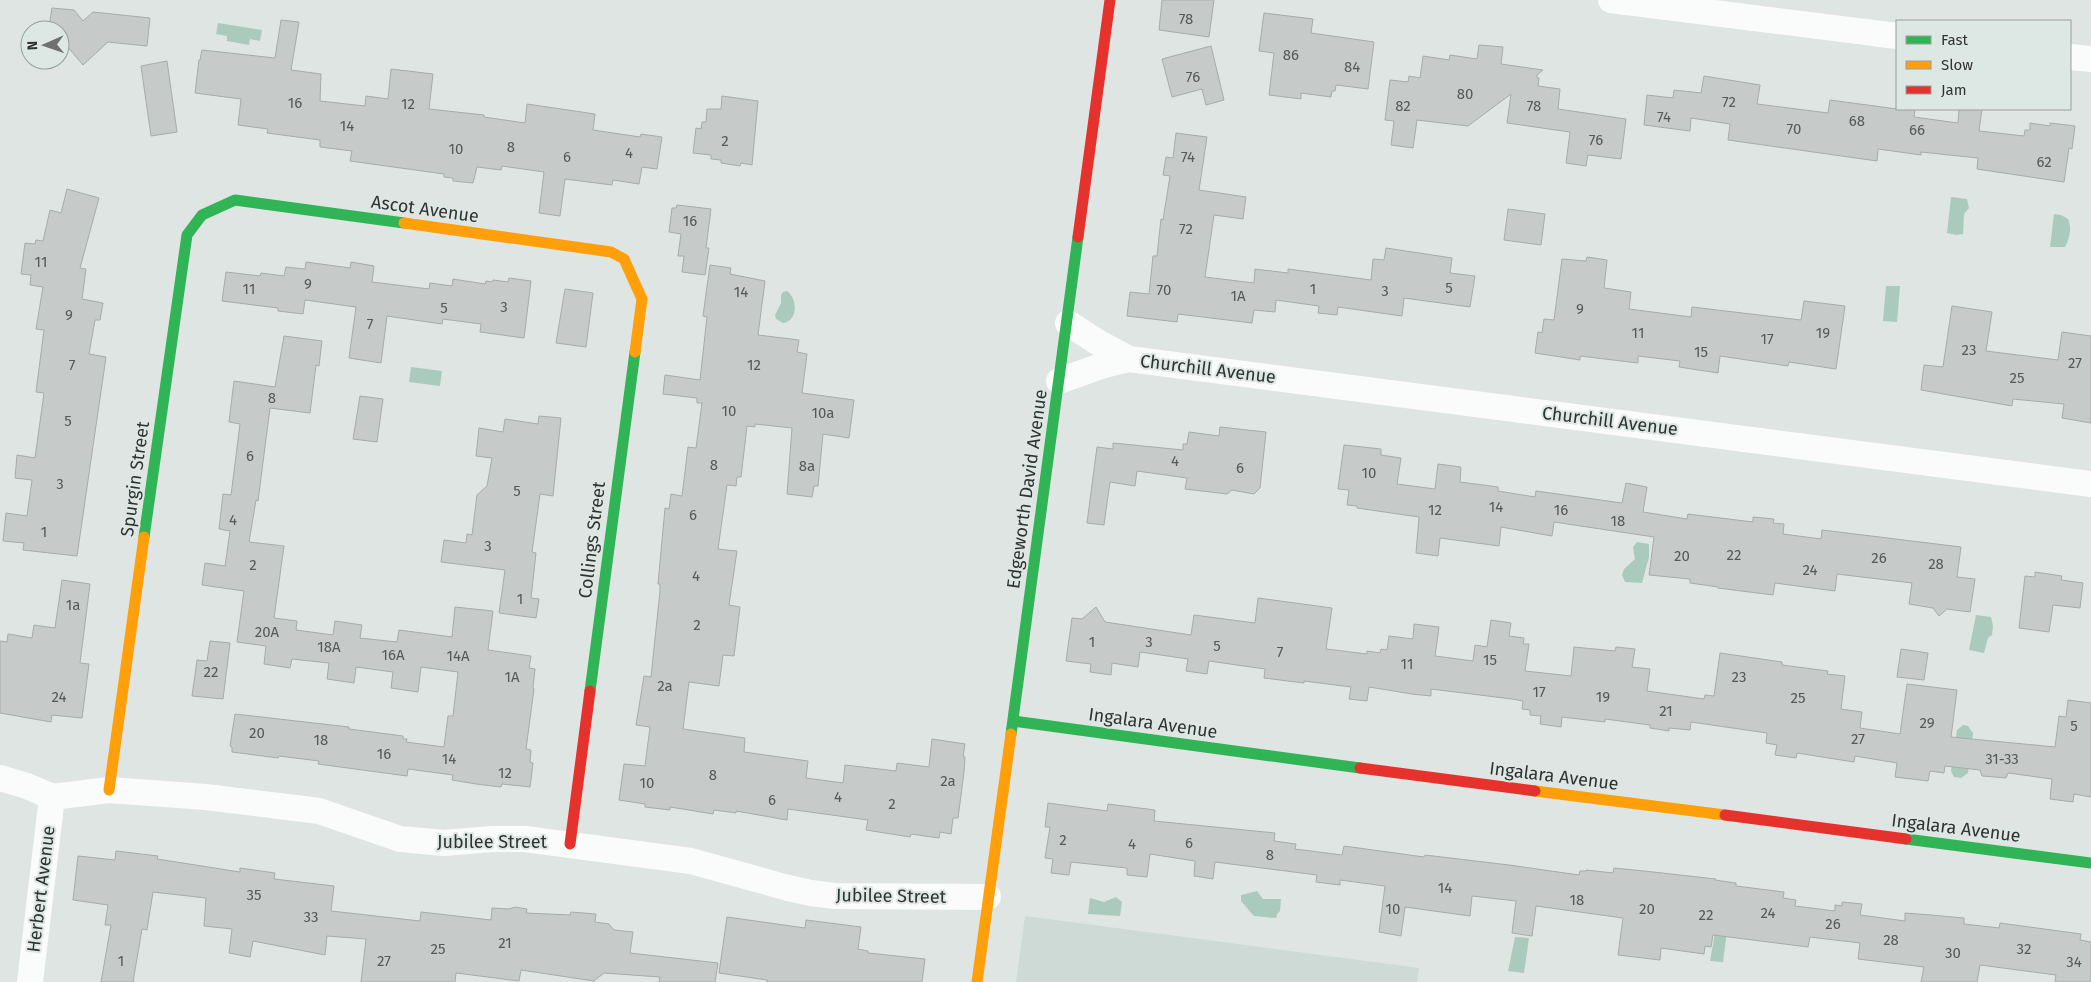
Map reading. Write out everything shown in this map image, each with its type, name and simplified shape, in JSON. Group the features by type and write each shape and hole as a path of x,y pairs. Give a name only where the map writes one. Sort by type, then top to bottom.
{"street":[{"name":"Edgeworth David Avenue","path":"976,982 1068,323 1110,0"},
{"path":"1611,0 1766,10 1896,36"},
{"path":"2071,57 2091,59"},
{"name":"Ascot Avenue","path":"235,200 611,252"},
{"name":"Spurgin Street","path":"109,790 187,235 202,214 235,200"},
{"name":"Collings Street","path":"570,844 642,298 624,258 611,252"},
{"name":"Churchill Avenue","path":"1068,323 1129,359 2091,484"},
{"name":"Churchill Avenue","path":"1059,381 1101,366 1129,359"},
{"name":"Ingalara Avenue","path":"1013,721 1135,739 2091,863"},
{"name":"Jubilee Street","path":"0,778 52,796 109,790 206,797 319,812 400,839 444,843 492,838 526,839 691,861 811,893 835,896 988,897"},
{"name":"Herbert Avenue","path":"30,982 52,796"}],"shaded area":[{"path":"218,23 262,30 260,41 250,39 249,45 227,41 227,36 216,34"},
{"path":"1951,197 1967,199 1969,208 1964,214 1963,234 1947,233"},
{"path":"2054,214 2068,219 2070,233 2065,247 2050,247"},
{"path":"1886,286 1900,286 1897,322 1883,321"},
{"path":"787,291 793,299 795,309 792,318 783,323 776,319 775,315 781,303 781,295"},
{"path":"411,367 442,371 440,386 409,382"},
{"path":"1637,542 1649,544 1649,557 1642,583 1625,582 1622,575 1624,569 1635,559 1633,547"},
{"path":"1976,615 1991,617 1993,626 1992,635 1988,638 1984,653 1969,650"},
{"path":"1963,725 1968,726 1973,733 1968,773 1961,778 1954,777 1951,771 1957,730"},
{"path":"1257,891 1263,899 1281,899 1280,911 1276,918 1254,916 1241,901 1241,895"},
{"path":"1116,897 1122,902 1120,916 1088,914 1090,898 1104,902"},
{"path":"1025,916 1419,968 1417,982 1016,982"},
{"path":"1728,923 1723,962 1710,961 1716,927"},
{"path":"1515,937 1529,938 1524,973 1508,971"}],"building":[{"path":"1162,0 1214,0 1209,37 1159,30"},
{"path":"52,8 74,10 83,21 93,12 150,18 147,46 108,42 83,65 70,50 70,20 50,20"},
{"path":"1264,13 1313,19 1311,33 1374,42 1368,89 1336,85 1331,97 1301,93 1301,99 1269,95 1274,53 1259,51"},
{"path":"281,20 299,22 291,70 321,74 320,101 365,106 366,96 388,99 391,69 433,74 429,109 484,115 484,117 525,123 527,104 595,114 593,130 640,137 641,134 662,137 657,169 642,167 639,184 613,180 612,185 565,179 560,216 539,213 544,172 502,166 501,170 477,167 473,183 453,181 453,178 444,177 444,174 350,161 352,151 320,147 320,140 267,133 268,129 238,125 241,99 195,93 202,50 275,58"},
{"path":"1479,45 1503,47 1501,64 1543,70 1537,75 1537,78 1539,78 1538,86 1560,89 1558,109 1626,119 1621,159 1588,155 1586,166 1566,163 1570,132 1507,123 1511,94 1468,126 1417,120 1413,148 1391,145 1394,121 1385,120 1390,80 1408,82 1409,76 1420,78 1423,56 1449,60 1450,55 1477,59"},
{"path":"1211,46 1224,100 1206,105 1202,89 1172,97 1162,59"},
{"path":"167,61 177,132 151,136 141,66"},
{"path":"1704,76 1760,85 1757,104 1828,113 1830,100 1896,110 1915,110 1914,117 1958,123 1959,110 1982,110 1979,131 2024,136 2025,130 2030,130 2030,123 2050,126 2050,123 2075,126 2072,149 2069,148 2064,182 1977,169 1978,158 1921,152 1921,155 1878,149 1877,161 1728,140 1730,124 1691,118 1690,131 1644,125 1647,95 1673,98 1674,90 1701,93"},
{"path":"722,96 758,101 752,165 741,163 740,166 721,163 721,160 711,159 711,155 693,153 696,128 701,129 702,122 706,122 707,109 721,109"},
{"path":"1176,133 1207,137 1199,190 1246,197 1243,219 1214,215 1205,277 1254,283 1255,269 1288,273 1288,269 1371,280 1373,259 1384,260 1386,248 1452,258 1450,273 1475,276 1470,307 1404,298 1402,316 1338,307 1337,315 1318,313 1319,306 1276,300 1275,312 1254,310 1252,323 1178,314 1177,322 1127,316 1130,292 1149,294 1153,256 1157,256 1161,219 1163,220 1170,176 1163,175 1166,157 1173,158"},
{"path":"67,189 99,198 80,268 86,269 82,299 103,303 100,320 95,320 89,354 106,357 77,556 23,550 24,543 3,541 6,513 27,516 32,480 15,478 17,455 35,458 44,393 36,392 44,330 36,329 43,287 30,285 31,275 21,274 25,243 35,244 36,240 43,241 50,210 61,213"},
{"path":"677,205 711,209 706,248 709,248 705,275 682,272 684,256 678,256 681,234 669,232 672,208 676,208"},
{"path":"1508,209 1545,214 1541,245 1504,240"},
{"path":"1587,257 1607,260 1604,288 1631,292 1629,309 1691,317 1692,307 1801,320 1804,301 1845,306 1836,369 1789,362 1788,366 1720,356 1718,373 1679,367 1680,361 1638,356 1638,363 1580,356 1580,360 1535,353 1538,332 1542,333 1544,319 1554,320 1562,259 1586,261"},
{"path":"306,262 350,268 351,262 374,266 372,282 429,289 430,283 452,286 453,279 485,284 486,281 492,282 493,280 508,282 509,278 531,281 524,338 480,332 481,324 443,319 442,324 387,316 381,363 349,358 356,307 305,300 303,314 278,311 278,308 222,301 226,272 260,276 261,273 284,276 286,267 305,269"},
{"path":"710,265 731,268 730,274 765,281 758,335 799,340 797,352 807,354 802,393 854,400 849,438 823,434 818,486 814,486 812,497 787,494 792,428 755,424 755,427 747,426 741,477 737,477 736,486 727,485 718,549 737,551 729,605 740,607 734,656 723,655 719,686 689,682 683,729 745,738 744,752 808,761 806,778 843,783 845,765 896,771 897,763 929,767 932,739 965,744 963,757 965,757 964,772 958,818 953,818 951,834 940,832 939,838 911,834 910,837 866,830 868,820 788,809 787,820 736,811 736,813 714,810 713,814 670,807 670,810 645,807 645,804 619,800 624,764 645,766 650,727 636,725 644,676 651,677 660,591 660,584 658,584 665,508 669,509 671,494 682,496 688,447 696,448 702,403 697,403 697,398 663,394 665,375 700,380 707,317 703,316"},
{"path":"565,289 593,293 586,347 556,343"},
{"path":"1952,306 1992,312 1986,351 2058,360 2062,332 2091,336 2091,423 2062,418 2064,404 2013,399 2012,406 1921,390 1924,365 1943,367"},
{"path":"284,336 322,341 319,366 316,365 310,413 270,408 258,501 256,500 249,542 284,546 274,618 297,621 296,630 333,635 335,621 362,625 360,638 397,642 399,630 452,637 455,607 493,611 488,650 531,656 529,668 535,669 526,749 531,750 530,762 533,763 530,787 502,784 501,787 476,784 452,780 453,775 408,769 407,776 318,764 319,761 232,752 232,747 230,746 235,714 349,727 349,729 403,736 403,739 407,739 406,742 444,747 448,716 453,716 458,672 421,667 418,692 391,688 393,672 356,667 354,683 327,679 329,663 292,659 290,668 264,664 266,646 237,642 244,591 202,585 205,563 225,566 230,531 219,529 223,494 231,495 240,424 229,422 234,381 275,387"},
{"path":"360,396 383,399 377,442 353,439"},
{"path":"539,416 561,418 553,496 540,494 532,552 536,553 531,598 539,599 536,618 499,613 505,570 441,562 444,540 466,543 467,534 472,535 477,495 487,486 492,458 476,456 479,428 503,432 505,419 538,424"},
{"path":"1220,427 1266,432 1260,488 1254,494 1232,490 1227,494 1185,489 1187,478 1137,471 1135,486 1110,482 1104,525 1087,523 1097,447 1113,449 1113,443 1183,450 1183,444 1187,444 1189,432 1219,436"},
{"path":"1344,445 1381,449 1381,455 1401,458 1397,484 1435,489 1438,464 1461,467 1460,482 1498,487 1498,491 1535,497 1536,491 1622,503 1626,483 1647,487 1643,512 1687,519 1688,514 1753,522 1753,517 1774,519 1773,523 1784,524 1783,534 1821,539 1822,530 1961,547 1957,577 1975,579 1970,612 1947,609 1939,616 1933,608 1909,604 1912,583 1837,574 1835,591 1775,583 1773,595 1690,583 1690,579 1649,575 1654,537 1554,522 1552,536 1501,527 1499,546 1440,538 1438,556 1416,553 1419,517 1347,505 1349,490 1338,489"},
{"path":"2035,572 2062,576 2061,580 2083,583 2080,608 2053,605 2049,632 2019,628 2025,576 2035,577"},
{"path":"62,580 90,584 80,663 89,664 82,718 52,715 51,722 0,713 0,641 7,642 8,634 32,638 34,625 55,628"},
{"path":"1258,598 1332,608 1326,649 1367,654 1367,651 1380,653 1381,649 1387,650 1389,636 1413,639 1414,624 1439,627 1435,656 1473,661 1475,645 1487,647 1491,620 1511,623 1509,636 1524,638 1523,644 1529,644 1525,671 1571,676 1574,647 1615,651 1616,647 1635,649 1632,667 1650,669 1647,691 1704,699 1705,695 1714,696 1720,653 1782,662 1782,665 1828,671 1827,674 1845,676 1841,709 1862,712 1860,728 1900,734 1907,684 1957,690 1951,737 2055,747 2059,716 2066,717 2068,700 2091,703 2091,797 2074,794 2073,802 2050,799 2052,779 2008,773 2006,778 1982,776 1980,770 1945,766 1944,773 1930,771 1928,781 1895,777 1897,763 1855,756 1854,762 1797,753 1796,758 1775,755 1777,745 1766,743 1767,733 1691,722 1690,730 1669,728 1669,731 1650,728 1650,725 1605,719 1605,722 1562,717 1561,727 1540,724 1541,716 1530,715 1530,710 1522,709 1523,701 1512,699 1431,689 1431,696 1369,687 1367,701 1349,699 1351,687 1264,678 1265,669 1209,661 1207,674 1186,671 1188,659 1140,652 1138,667 1112,663 1111,675 1090,672 1091,664 1066,661 1072,618 1082,619 1096,607 1105,622 1191,635 1194,615 1255,623"},
{"path":"210,641 230,643 223,699 192,696 197,660 207,661"},
{"path":"1901,649 1928,653 1924,680 1897,677"},
{"path":"1048,803 1107,811 1108,804 1155,810 1154,821 1275,833 1274,841 1296,844 1295,849 1342,855 1344,846 1579,875 1580,871 1586,870 1613,873 1614,868 1644,871 1716,879 1736,883 1736,886 1784,892 1783,898 1796,900 1795,906 1835,911 1835,905 1842,906 1842,902 1862,904 1860,915 1905,921 1905,913 1931,915 1964,918 1964,924 1999,928 2000,923 2081,934 2080,940 2091,942 2091,982 2055,982 2056,975 1980,965 1977,982 1921,982 1924,967 1858,959 1860,943 1810,937 1808,947 1713,935 1711,947 1705,946 1704,954 1661,948 1660,960 1618,955 1623,918 1536,906 1532,936 1512,933 1516,901 1472,896 1470,916 1405,907 1401,936 1379,932 1385,886 1340,880 1340,885 1316,882 1317,875 1215,862 1213,879 1194,876 1195,861 1150,854 1147,877 1127,875 1127,868 1071,862 1069,875 1051,873 1053,859 1045,858 1050,827 1045,827"},
{"path":"116,851 158,856 157,859 240,872 240,868 275,873 274,879 334,886 331,911 420,921 421,912 491,920 492,908 509,909 515,907 527,909 526,913 570,915 571,912 596,914 595,922 609,924 614,930 633,932 630,953 718,963 715,982 659,982 660,977 604,973 594,981 521,970 519,981 456,973 455,982 361,982 366,939 327,936 325,955 253,941 250,957 229,953 232,929 204,926 206,898 153,892 147,930 142,929 133,982 101,982 111,925 105,925 108,905 73,900 78,856 115,860"},
{"path":"727,917 805,928 806,920 861,927 858,949 868,951 868,953 925,959 922,982 767,982 767,980 719,973"}],"traffic: fast":[{"path":"144,537 187,235 202,215 235,200 404,223"},
{"path":"1011,734 1078,237"},
{"path":"590,691 635,352"},
{"path":"1013,721 1360,768"},
{"path":"1906,839 2091,863"}],"traffic: slow":[{"path":"404,223 611,252 624,259 642,299 635,352"},
{"path":"109,790 144,537"},
{"path":"977,982 1011,734"},
{"path":"1535,791 1725,815"}],"traffic: jam":[{"path":"1078,237 1110,0"},
{"path":"570,844 590,691"},
{"path":"1360,768 1535,791"},
{"path":"1725,815 1906,839"}]}
